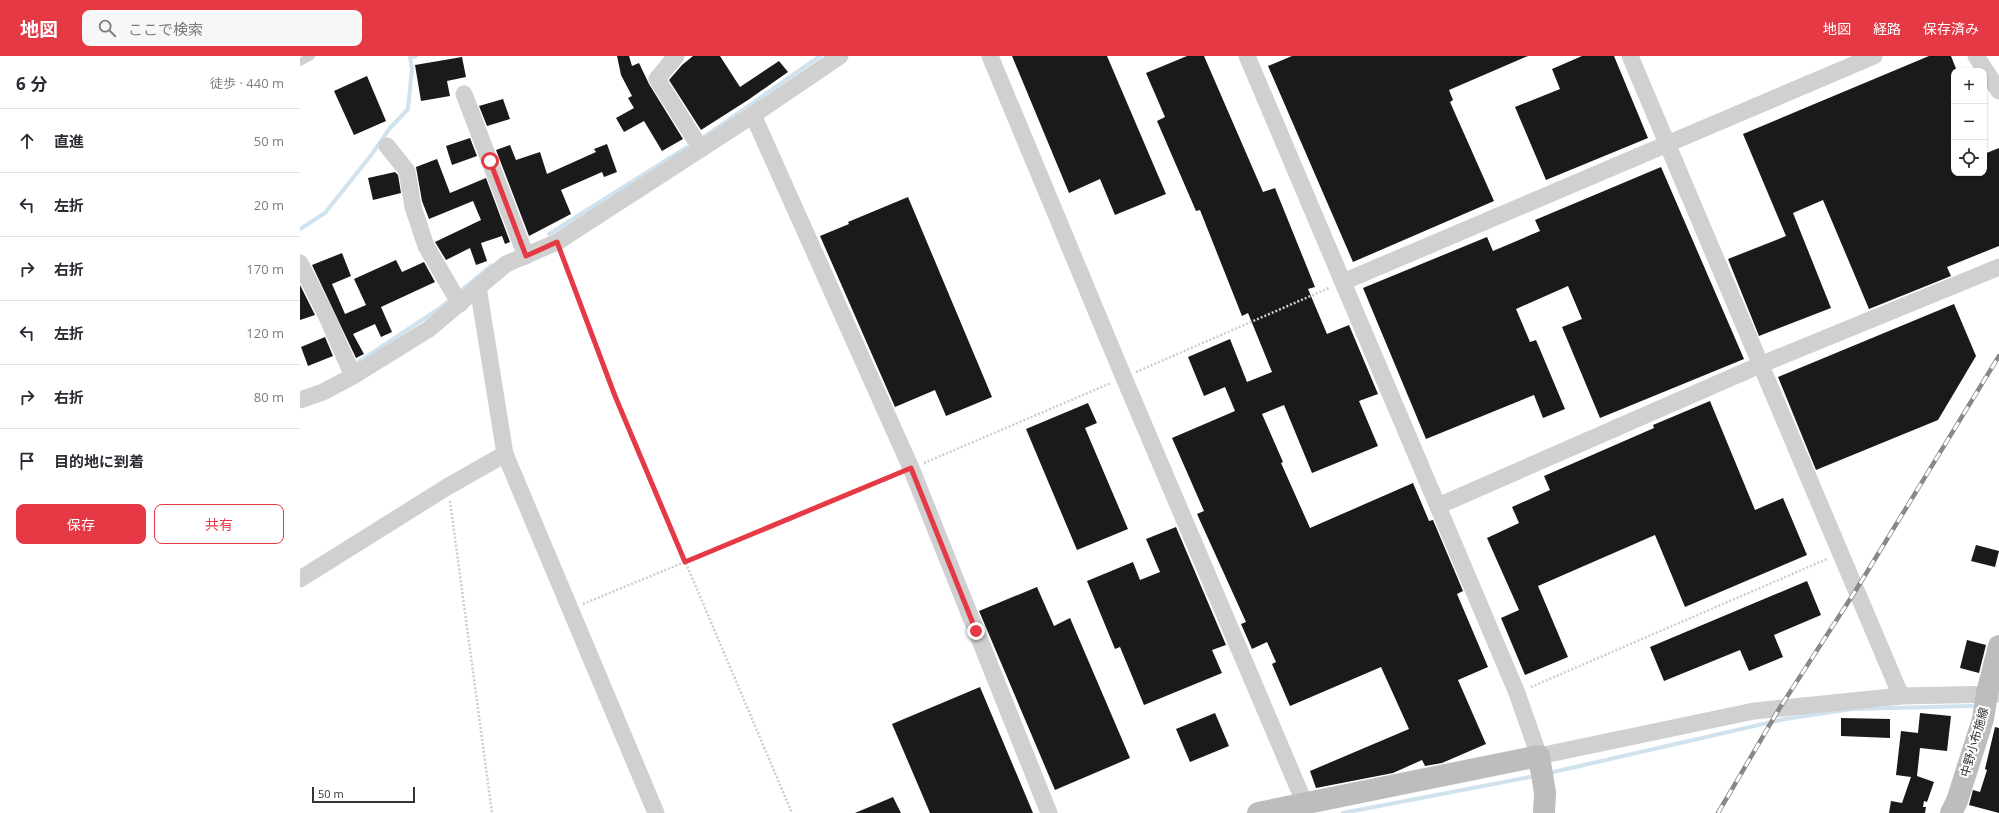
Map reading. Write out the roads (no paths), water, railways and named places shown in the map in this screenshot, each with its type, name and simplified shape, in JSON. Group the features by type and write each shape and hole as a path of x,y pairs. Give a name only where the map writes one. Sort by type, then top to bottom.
{"street":[{"path":"676,56 657,79 701,149"},
{"path":"300,400 323,392 353,376 428,329 460,304 506,264 557,242 753,115 840,56"},
{"path":"990,56 1121,370 1306,804"},
{"path":"1630,56 1900,696"},
{"path":"1343,282 1874,56"},
{"path":"1976,56 1999,91"},
{"path":"1251,57 1343,282 1517,693 1539,756 1545,803"},
{"path":"464,94 526,256"},
{"path":"753,115 911,468 1049,813"},
{"path":"387,146 407,170 413,207 426,246 460,304"},
{"path":"300,263 327,317 353,376"},
{"path":"1438,506 1760,365 1999,267"},
{"path":"478,287 506,454 656,813"},
{"path":"300,579 448,487 506,454"},
{"name":"中野小布施線","path":"1951,813 1957,801 1983,719 1993,693 1999,646"},
{"path":"1258,813 1754,711 1900,696 1993,693"}],"lane":[{"path":"300,62 311,56"}],"waterway":[{"path":"300,229 325,213 372,154 390,128 408,109 412,68 410,58 416,56"},
{"path":"704,137 820,56"},
{"path":"549,234 687,147"},
{"path":"458,293 492,265"},
{"path":"354,365 440,308 452,298"},
{"path":"1549,773 1785,719 1852,709 1972,706"},
{"path":"1343,813 1535,776"}],"railway":[{"path":"1718,813 1779,709 1856,590 1999,356"}]}
